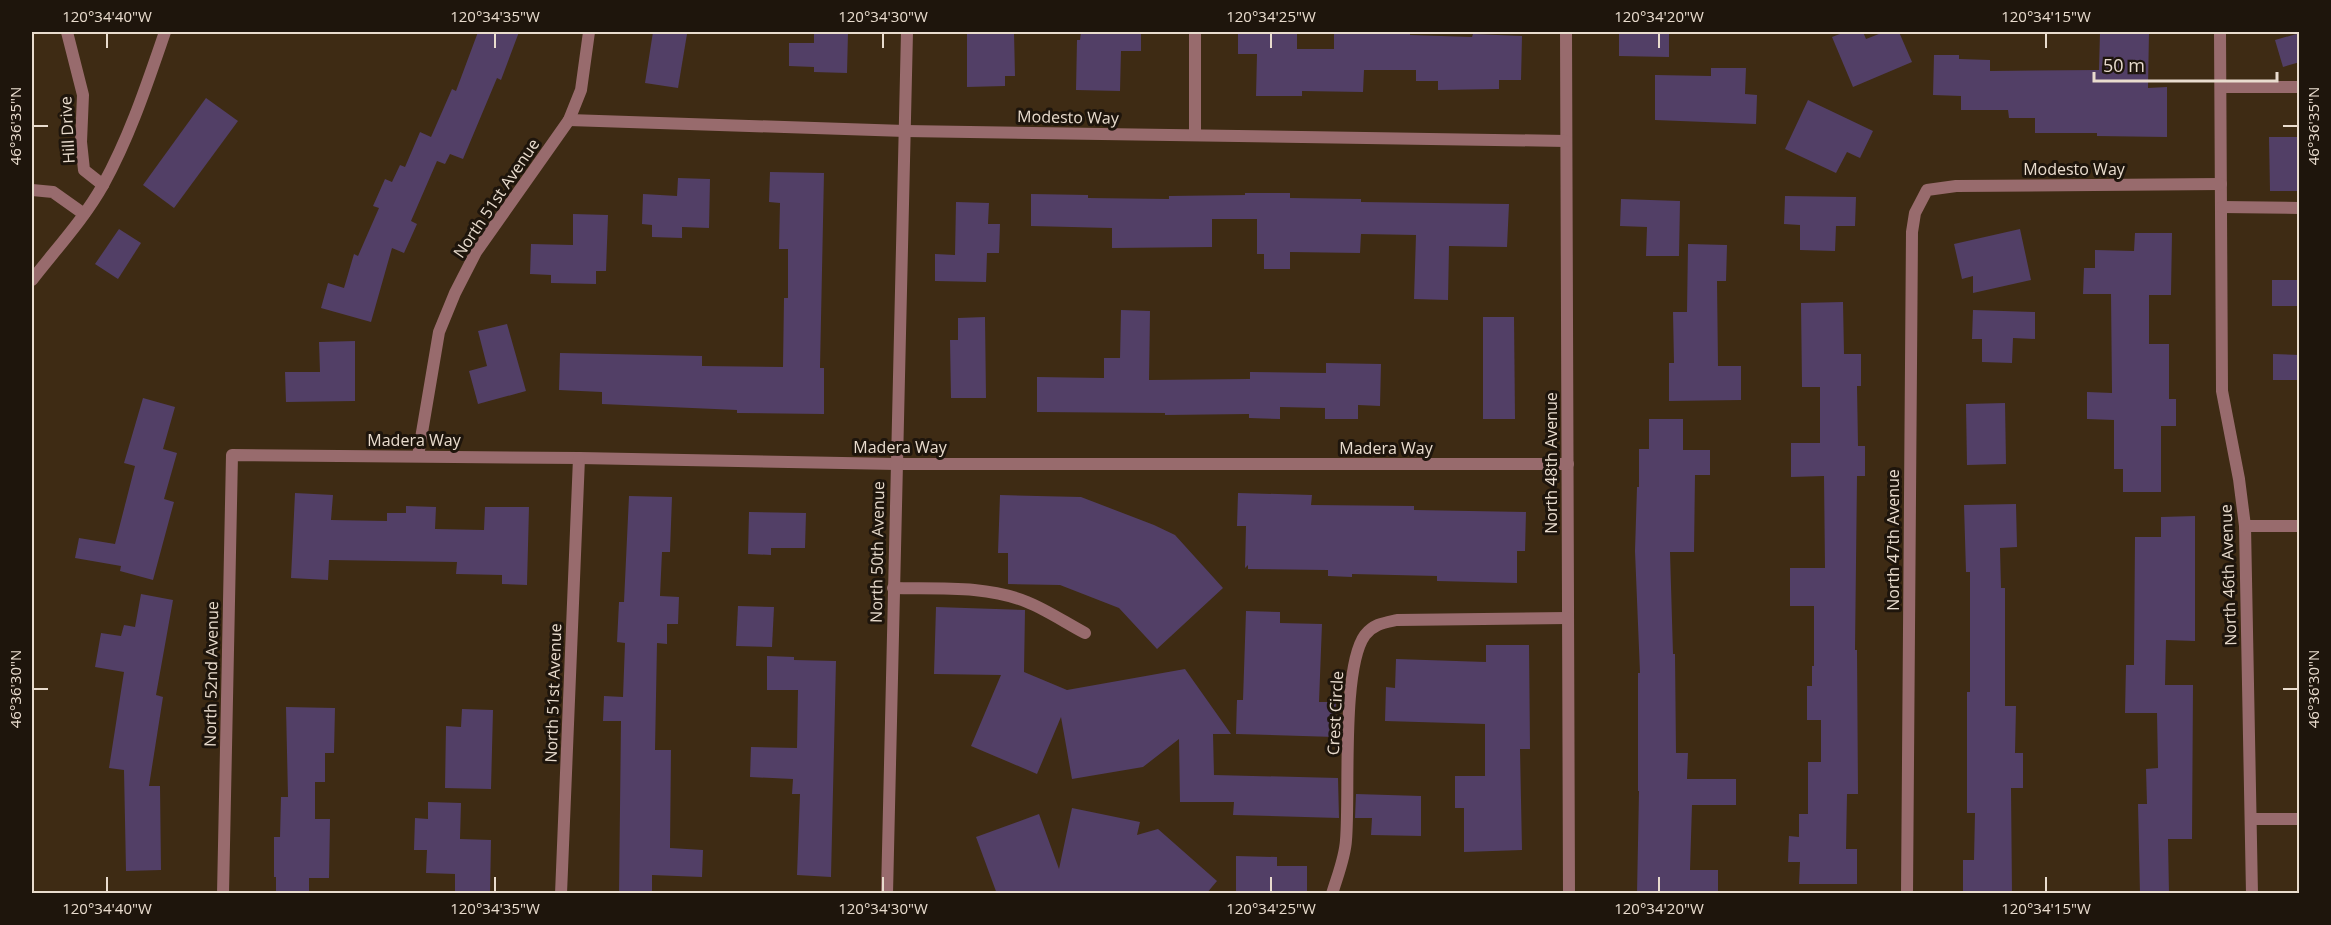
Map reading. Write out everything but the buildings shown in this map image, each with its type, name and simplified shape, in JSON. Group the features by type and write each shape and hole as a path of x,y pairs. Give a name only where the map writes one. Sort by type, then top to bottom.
{"street":[{"name":"Hill Drive","path":"67,32 83,95 81,142 84,170 103,185"},
{"path":"32,280 84,214 103,185 136,118 165,32"},
{"name":"North 51st Avenue","path":"418,456 439,332 455,293 476,252 569,120 581,90 589,32"},
{"name":"North 50th Avenue","path":"887,894 907,32"},
{"path":"1195,32 1195,135"},
{"name":"North 48th Avenue","path":"1566,32 1569,894"},
{"path":"2220,32 2222,184"},
{"path":"2221,87 2300,87"},
{"name":"Modesto Way","path":"569,120 905,131 1566,141"},
{"name":"Modesto Way","path":"1927,190 1956,186 2222,184"},
{"name":"North 46th Avenue","path":"2222,184 2222,392 2239,479 2245,526 2252,894"},
{"path":"32,190 53,192 84,214"},
{"name":"North 47th Avenue","path":"1907,894 1912,232 1915,213 1927,190"},
{"path":"2222,207 2300,208"},
{"name":"Madera Way","path":"232,456 418,456 896,464 1568,464"},
{"name":"North 52nd Avenue","path":"223,894 232,456"},
{"name":"North 51st Avenue","path":"561,894 579,458"},
{"path":"2245,526 2300,526"},
{"path":"893,588 970,590 997,594 1027,602 1085,633"},
{"name":"Crest Circle","path":"1332,894 1346,843 1351,687 1354,661 1363,637 1374,625 1396,620 1568,618"},
{"path":"2251,819 2300,819"}]}
